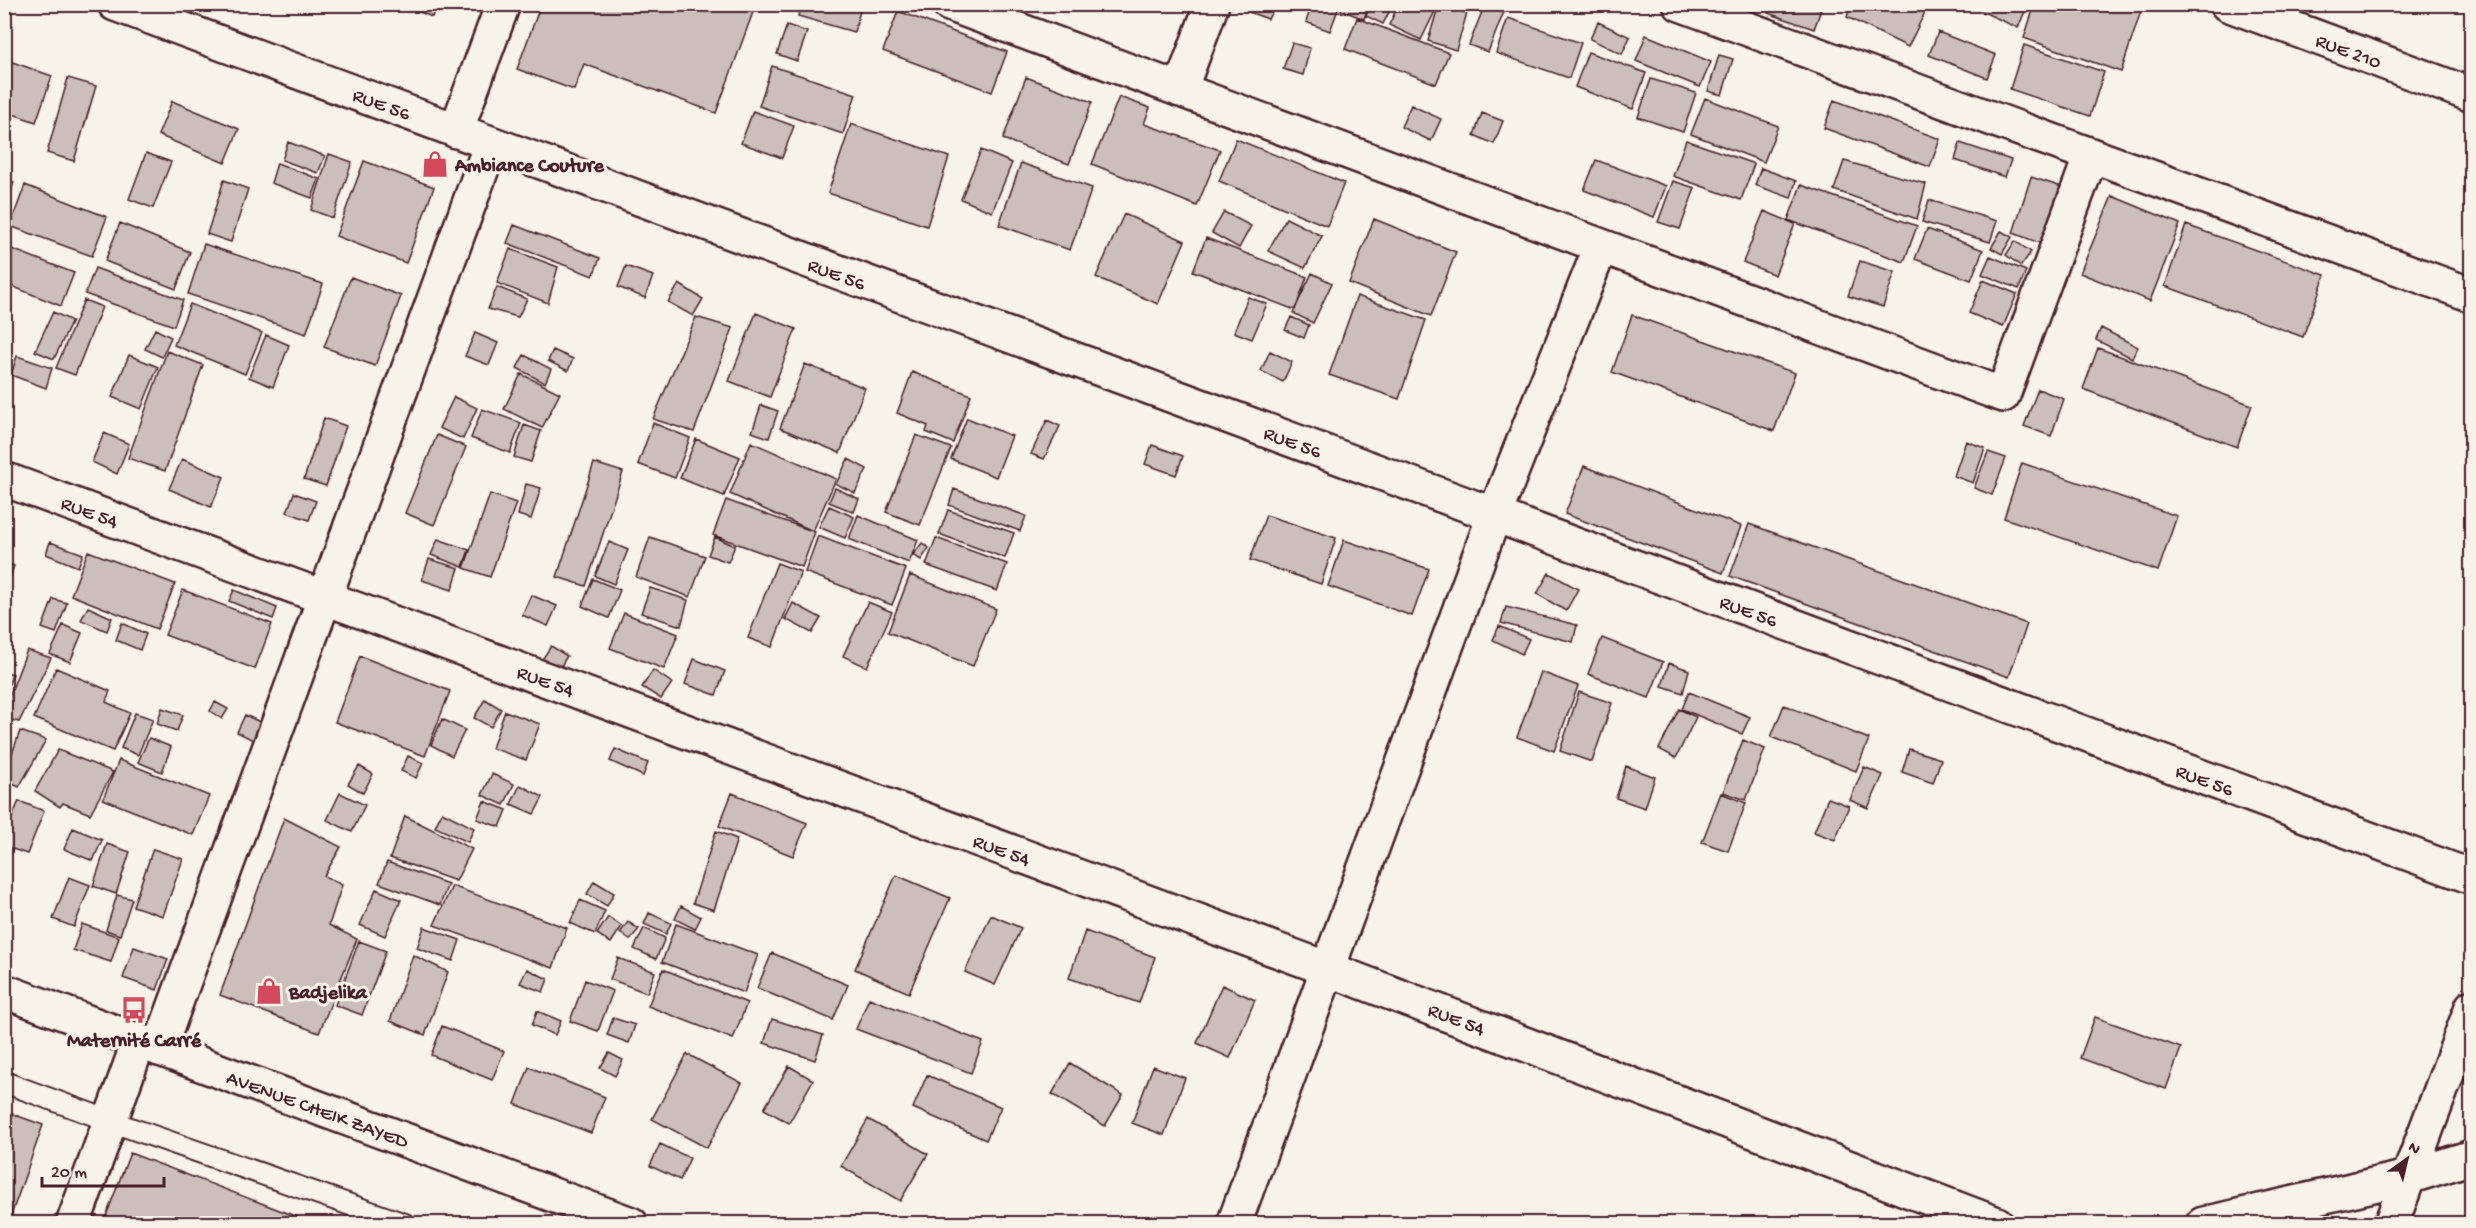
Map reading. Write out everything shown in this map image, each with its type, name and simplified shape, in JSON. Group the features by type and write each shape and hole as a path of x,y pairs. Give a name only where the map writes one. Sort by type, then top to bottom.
{"street":[{"name":"RUE 56","path":"115,4 2472,878"},
{"path":"456,131 503,4"},
{"path":"949,4 2003,395 2091,155"},
{"path":"1180,90 1212,4"},
{"path":"1680,4 2472,295"},
{"name":"RUE 210","path":"2227,4 2472,95"},
{"path":"73,1224 110,1121 149,1045 325,598 491,144"},
{"path":"1234,1224 1494,516 1601,246"},
{"name":"RUE 54","path":"4,479 1328,969 1997,1224"},
{"name":"AVENUE CHEIK ZAYED","path":"4,991 631,1224"},
{"path":"2391,1224 2472,1007"},
{"path":"2202,1224 2408,1177 2472,1157"}],"lane":[{"path":"4,1082 405,1224"}],"building":[{"path":"400,4 437,4 432,17"},
{"path":"541,4 756,4 716,113 584,64 574,90 517,69"},
{"path":"801,4 862,4 854,32 798,16"},
{"path":"1252,4 1276,4 1268,19 1249,12"},
{"path":"1312,4 1340,4 1330,31 1306,22"},
{"path":"1343,4 1369,4 1364,19 1341,10"},
{"path":"1371,4 1393,4 1383,24 1366,16"},
{"path":"1399,4 1427,4 1436,9 1421,40 1389,25"},
{"path":"1439,4 1467,13 1456,50 1428,41"},
{"path":"1485,4 1507,4 1488,52 1469,45"},
{"path":"1771,4 1806,4 1821,10 1814,29 1768,13"},
{"path":"1851,4 1929,4 1908,47 1847,17"},
{"path":"1966,4 2028,4 2018,28"},
{"path":"2035,4 2122,4 2141,11 2121,72 2024,38"},
{"path":"898,11 1007,52 992,92 883,51"},
{"path":"1357,18 1449,53 1436,84 1345,49"},
{"path":"1508,18 1581,43 1569,78 1496,53"},
{"path":"1598,22 1630,37 1622,54 1590,39"},
{"path":"787,25 807,32 797,61 777,54"},
{"path":"1938,32 1996,55 1987,78 1929,55"},
{"path":"1646,35 1711,62 1700,87 1636,61"},
{"path":"1292,43 1310,48 1303,75 1283,69"},
{"path":"2024,45 2104,72 2090,116 2010,89"},
{"path":"1588,52 1646,73 1633,109 1575,87"},
{"path":"1719,55 1733,59 1722,95 1708,91"},
{"path":"4,59 52,76 36,122 4,111"},
{"path":"772,66 856,94 843,134 759,106"},
{"path":"1026,77 1092,102 1069,164 1003,139"},
{"path":"68,78 96,86 74,161 47,153"},
{"path":"1651,79 1696,93 1683,132 1638,117"},
{"path":"1119,97 1150,108 1144,124 1220,150 1197,206 1092,164"},
{"path":"1705,98 1778,126 1764,162 1691,134"},
{"path":"1834,100 1940,139 1930,167 1824,128"},
{"path":"172,101 239,129 225,163 158,135"},
{"path":"1411,105 1441,119 1431,141 1401,127"},
{"path":"753,111 794,126 782,158 741,143"},
{"path":"1482,113 1503,121 1494,144 1474,135"},
{"path":"851,124 949,157 927,226 828,193"},
{"path":"1236,139 1344,183 1327,226 1219,181"},
{"path":"1686,140 1754,164 1741,200 1673,176"},
{"path":"288,142 325,156 318,173 282,160"},
{"path":"1960,143 2011,160 2005,177 1955,160"},
{"path":"981,150 1012,163 992,212 961,199"},
{"path":"146,153 171,162 153,208 129,199"},
{"path":"329,154 352,162 333,218 311,210"},
{"path":"1596,160 1666,186 1654,217 1584,190"},
{"path":"364,161 434,187 406,263 336,236"},
{"path":"1844,161 1926,184 1917,219 1834,190"},
{"path":"277,163 319,179 312,198 271,183"},
{"path":"1021,163 1092,188 1070,250 999,225"},
{"path":"1761,168 1796,181 1791,198 1755,185"},
{"path":"2031,177 2065,188 2045,245 2013,233"},
{"path":"4,179 14,182 4,215"},
{"path":"224,180 248,189 231,242 207,234"},
{"path":"1673,181 1695,188 1680,229 1658,222"},
{"path":"25,185 107,217 92,256 10,226"},
{"path":"1801,185 1917,226 1904,262 1788,220"},
{"path":"2112,196 2180,224 2150,301 2080,273"},
{"path":"1929,200 1997,221 1990,242 1922,222"},
{"path":"1764,211 1795,224 1775,275 1743,262"},
{"path":"1224,212 1251,226 1239,248 1212,233"},
{"path":"1124,214 1185,241 1158,304 1096,277"},
{"path":"1286,218 1322,236 1305,268 1268,251"},
{"path":"1374,219 1456,252 1431,316 1349,283"},
{"path":"120,223 190,252 176,289 105,261"},
{"path":"514,225 600,258 593,276 507,243"},
{"path":"2186,225 2325,275 2303,337 2165,286"},
{"path":"1927,229 1983,250 1971,280 1915,259"},
{"path":"2001,231 2012,237 2002,254 1991,248"},
{"path":"1206,238 1307,277 1295,310 1193,271"},
{"path":"2015,241 2031,252 2021,266 2006,255"},
{"path":"204,244 323,284 306,334 188,294"},
{"path":"4,246 74,273 61,306 4,283"},
{"path":"510,249 558,267 548,303 497,283"},
{"path":"1990,256 2026,271 2019,289 1982,274"},
{"path":"1860,261 1895,272 1883,307 1848,296"},
{"path":"626,266 653,276 645,298 618,287"},
{"path":"95,268 183,300 174,326 85,294"},
{"path":"1312,273 1332,283 1313,323 1293,313"},
{"path":"351,277 401,296 375,366 324,347"},
{"path":"1983,280 2017,294 2003,327 1969,313"},
{"path":"679,284 703,299 693,316 668,302"},
{"path":"497,287 527,299 518,317 488,309"},
{"path":"1357,296 1426,320 1399,399 1329,375"},
{"path":"1248,297 1267,304 1252,339 1234,332"},
{"path":"84,300 102,307 75,375 56,368"},
{"path":"190,304 262,333 245,374 174,345"},
{"path":"53,312 72,321 54,359 35,351"},
{"path":"756,313 796,329 770,397 729,381"},
{"path":"1632,315 1795,373 1774,431 1612,372"},
{"path":"696,317 733,328 694,432 653,419"},
{"path":"1291,317 1309,325 1304,338 1285,330"},
{"path":"2101,328 2138,347 2132,358 2096,340"},
{"path":"155,329 171,337 162,357 145,349"},
{"path":"475,333 498,343 489,365 465,356"},
{"path":"266,335 289,345 273,387 249,377"},
{"path":"2098,348 2252,405 2237,447 2083,389"},
{"path":"553,350 573,359 568,371 548,361"},
{"path":"167,351 203,365 165,471 128,458"},
{"path":"1270,351 1292,362 1283,382 1261,371"},
{"path":"129,355 158,367 141,409 112,397"},
{"path":"524,355 551,369 545,383 517,368"},
{"path":"17,356 52,368 46,388 11,375"},
{"path":"805,364 865,388 840,453 780,428"},
{"path":"912,372 971,395 953,443 926,432 928,426 897,413"},
{"path":"521,374 560,393 542,428 504,409"},
{"path":"2038,389 2064,399 2051,436 2024,426"},
{"path":"454,397 477,408 463,439 439,428"},
{"path":"761,405 778,411 769,438 752,432"},
{"path":"482,409 521,423 510,453 471,438"},
{"path":"324,418 346,426 326,486 304,479"},
{"path":"967,418 1012,436 996,477 951,459"},
{"path":"1047,420 1060,426 1044,459 1031,454"},
{"path":"653,423 690,438 675,478 638,464"},
{"path":"524,425 541,431 531,462 514,457"},
{"path":"104,433 129,444 117,474 92,462"},
{"path":"437,435 466,447 434,525 405,513"},
{"path":"916,435 951,448 920,525 886,512"},
{"path":"696,439 740,457 724,496 680,478"},
{"path":"1966,441 1985,448 1973,483 1954,476"},
{"path":"751,442 836,479 813,531 730,494"},
{"path":"1152,445 1183,456 1176,475 1145,464"},
{"path":"1988,452 2006,458 1992,495 1974,488"},
{"path":"182,459 224,477 211,507 169,489"},
{"path":"848,459 867,469 855,493 836,484"},
{"path":"594,463 623,472 586,586 557,577"},
{"path":"2022,463 2177,516 2158,571 2004,518"},
{"path":"1584,466 1741,526 1723,573 1565,514"},
{"path":"526,484 541,488 531,519 518,515"},
{"path":"835,488 859,499 854,512 829,502"},
{"path":"954,489 1026,516 1020,531 949,505"},
{"path":"294,493 316,501 309,520 287,512"},
{"path":"490,494 516,503 490,577 464,568"},
{"path":"726,500 815,532 802,567 713,535"},
{"path":"829,506 854,517 845,538 819,527"},
{"path":"948,510 1014,533 1005,558 939,534"},
{"path":"858,515 918,540 909,563 849,539"},
{"path":"1266,515 1336,538 1321,584 1250,560"},
{"path":"1749,524 2027,624 2009,677 1730,576"},
{"path":"818,536 906,569 892,605 805,572"},
{"path":"650,537 705,556 690,597 636,577"},
{"path":"715,537 735,546 728,562 708,555"},
{"path":"936,538 1007,564 997,591 926,565"},
{"path":"438,539 469,550 463,567 431,555"},
{"path":"1344,540 1429,569 1412,616 1328,586"},
{"path":"50,542 83,554 78,567 46,554"},
{"path":"609,542 628,550 614,584 595,576"},
{"path":"922,543 929,548 921,560 913,555"},
{"path":"88,551 175,584 157,629 71,595"},
{"path":"429,559 459,568 452,590 422,580"},
{"path":"4,562 14,566 4,592"},
{"path":"777,563 801,572 772,647 748,638"},
{"path":"1549,573 1578,589 1566,611 1537,594"},
{"path":"910,575 996,609 973,666 888,632"},
{"path":"593,579 620,590 609,618 582,606"},
{"path":"650,588 688,600 681,626 641,613"},
{"path":"183,590 272,624 255,669 165,635"},
{"path":"234,590 277,608 273,619 229,601"},
{"path":"531,595 557,606 548,626 522,615"},
{"path":"53,599 67,603 56,633 42,628"},
{"path":"868,602 892,612 867,667 843,656"},
{"path":"793,603 821,618 812,633 785,619"},
{"path":"88,607 112,618 107,631 81,620"},
{"path":"1506,607 1577,625 1573,642 1501,623"},
{"path":"624,613 678,634 664,669 610,648"},
{"path":"122,623 146,634 140,650 116,640"},
{"path":"63,625 82,633 70,662 50,654"},
{"path":"1499,626 1529,639 1522,654 1493,640"},
{"path":"1602,638 1663,662 1649,698 1588,674"},
{"path":"551,646 567,656 558,671 541,661"},
{"path":"27,650 51,658 19,722 4,718 4,710"},
{"path":"360,656 450,691 425,756 335,722"},
{"path":"694,659 725,671 716,695 685,684"},
{"path":"1669,663 1689,670 1683,693 1662,686"},
{"path":"56,668 110,691 106,702 130,713 113,751 34,718"},
{"path":"653,670 672,683 661,699 642,687"},
{"path":"4,671 13,674 4,696"},
{"path":"1541,672 1578,686 1554,751 1517,737"},
{"path":"1579,692 1612,703 1592,762 1560,751"},
{"path":"1689,692 1750,717 1742,734 1682,709"},
{"path":"485,699 501,709 491,727 474,718"},
{"path":"215,702 228,709 222,719 210,711"},
{"path":"1784,705 1869,739 1856,771 1771,737"},
{"path":"162,708 183,715 177,731 157,724"},
{"path":"1679,709 1696,717 1676,758 1659,749"},
{"path":"505,711 540,724 526,760 492,748"},
{"path":"135,713 153,719 138,755 121,748"},
{"path":"245,715 260,722 253,740 237,732"},
{"path":"442,719 465,730 452,756 431,745"},
{"path":"20,731 46,740 19,787 4,780 4,777"},
{"path":"149,738 171,747 162,772 138,762"},
{"path":"1743,740 1765,749 1746,800 1723,792"},
{"path":"615,749 648,763 643,776 610,761"},
{"path":"1909,749 1941,759 1933,783 1902,772"},
{"path":"58,750 113,772 90,814 63,803 60,807 35,791"},
{"path":"408,756 423,763 416,778 401,771"},
{"path":"119,760 209,796 193,835 103,799"},
{"path":"359,766 373,774 363,793 348,784"},
{"path":"1626,766 1655,777 1645,808 1616,798"},
{"path":"1864,767 1883,775 1868,808 1850,800"},
{"path":"492,774 514,784 504,805 482,795"},
{"path":"520,785 543,797 534,814 511,804"},
{"path":"340,793 365,805 352,832 327,820"},
{"path":"732,793 807,823 793,856 719,826"},
{"path":"1721,793 1746,803 1728,851 1702,842"},
{"path":"1828,798 1849,806 1835,840 1814,832"},
{"path":"19,801 44,811 27,854 4,846 4,836"},
{"path":"484,801 507,810 500,827 477,819"},
{"path":"442,812 474,828 468,842 435,827"},
{"path":"405,816 472,849 456,881 390,858"},
{"path":"284,818 341,847 324,876 342,885 329,925 357,939 319,1033 220,995"},
{"path":"73,828 102,840 93,861 64,849"},
{"path":"716,831 737,839 714,910 693,903"},
{"path":"107,844 130,852 116,894 93,886"},
{"path":"153,849 183,859 163,916 133,906"},
{"path":"387,862 448,884 440,905 379,883"},
{"path":"896,875 950,898 909,993 855,969"},
{"path":"69,877 90,885 74,927 53,919"},
{"path":"594,881 614,893 607,906 587,894"},
{"path":"452,886 567,928 553,968 434,925"},
{"path":"376,889 401,900 385,936 360,925"},
{"path":"117,895 132,899 120,935 106,930"},
{"path":"580,900 605,911 595,934 570,923"},
{"path":"681,906 701,917 695,929 675,919"},
{"path":"649,913 671,923 666,934 644,924"},
{"path":"991,915 1021,928 995,985 965,972"},
{"path":"608,917 622,926 611,943 597,934"},
{"path":"628,922 639,929 630,940 620,933"},
{"path":"82,924 119,937 111,962 73,950"},
{"path":"676,924 758,955 744,993 662,962"},
{"path":"424,927 460,940 453,961 417,948"},
{"path":"644,928 665,938 656,959 634,949"},
{"path":"1085,931 1155,957 1139,1003 1069,978"},
{"path":"359,941 386,951 362,1015 335,1005"},
{"path":"134,947 168,959 157,990 123,978"},
{"path":"772,953 848,985 833,1020 757,988"},
{"path":"413,955 448,972 425,1035 390,1021"},
{"path":"618,958 655,972 647,993 610,979"},
{"path":"527,969 548,979 543,992 520,983"},
{"path":"663,969 747,1003 733,1039 648,1006"},
{"path":"585,980 613,991 598,1031 570,1021"},
{"path":"1222,985 1255,1000 1230,1058 1197,1043"},
{"path":"869,998 983,1042 971,1073 856,1029"},
{"path":"537,1011 561,1021 555,1035 532,1025"},
{"path":"2095,1017 2181,1048 2166,1089 2080,1058"},
{"path":"613,1018 635,1025 629,1043 607,1035"},
{"path":"772,1019 823,1035 815,1060 764,1043"},
{"path":"442,1026 504,1051 492,1080 431,1055"},
{"path":"609,1053 623,1060 615,1076 600,1068"},
{"path":"687,1054 742,1083 707,1148 652,1119"},
{"path":"1070,1063 1123,1095 1105,1126 1052,1094"},
{"path":"789,1066 813,1080 789,1123 764,1109"},
{"path":"1153,1066 1185,1078 1164,1135 1132,1123"},
{"path":"529,1067 605,1097 591,1133 515,1104"},
{"path":"927,1075 1001,1107 986,1140 913,1108"},
{"path":"4,1111 43,1125 8,1224 4,1224"},
{"path":"868,1119 928,1154 900,1201 841,1166"},
{"path":"660,1144 690,1158 680,1180 650,1166"},
{"path":"130,1153 316,1224 103,1224"}],"place":[{"name":"Ambiance Couture","path":"435,164"},
{"name":"Badjelika","path":"269,991"},
{"name":"Maternité Carré","path":"134,1010"}]}
